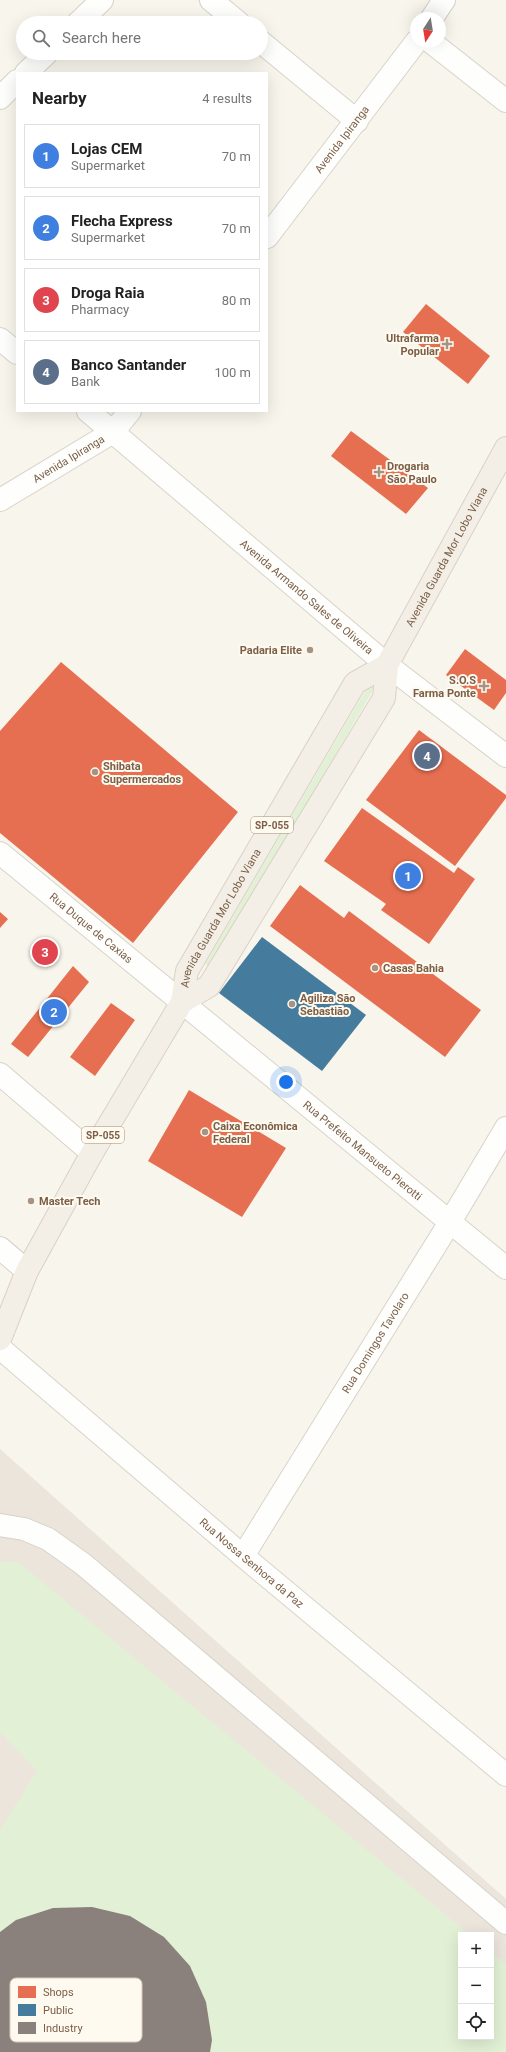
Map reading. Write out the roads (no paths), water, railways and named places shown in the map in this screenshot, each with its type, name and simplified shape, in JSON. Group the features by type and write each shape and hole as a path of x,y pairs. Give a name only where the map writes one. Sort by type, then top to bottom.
{"main road":[{"name":"Avenida Guarda Mor Lobo Viana","path":"182,1002 209,986 384,698 387,665 506,448"},
{"name":"Avenida Guarda Mor Lobo Viana","path":"0,1338 27,1270 92,1153 182,1002 187,971 355,683 387,665"},
{"name":"Avenida Guarda Mor Lobo Viana","path":"0,1304 27,1270"}],"street":[{"path":"211,0 230,16"},
{"path":"436,12 444,0"},
{"path":"84,16 94,3"},
{"path":"268,48 357,121"},
{"name":"Avenida Ipiranga","path":"268,236 412,48"},
{"path":"440,48 506,101"},
{"path":"27,72 40,60"},
{"path":"0,98 16,83"},
{"path":"0,339 16,352"},
{"name":"Avenida Armando Sales de Oliveira","path":"89,412 387,665 506,756"},
{"name":"Avenida Ipiranga","path":"0,500 114,432 129,412"},
{"name":"Rua Duque de Caxias","path":"0,853 182,1002"},
{"name":"Rua Prefeito Mansueto Pierotti","path":"182,1002 506,1268"},
{"path":"0,1074 92,1153"},
{"name":"Rua Domingos Tavolaro","path":"243,1556 450,1222 506,1128"},
{"path":"0,1248 27,1270"},
{"name":"Rua Nossa Senhora da Paz","path":"0,1348 243,1556 506,1775"},
{"path":"0,1525 24,1529 48,1539 83,1564 506,1923"}],"place":[{"name":"Ultrafarma Popular","path":"447,344"},
{"name":"Drogaria São Paulo","path":"379,472"},
{"name":"Padaria Elite","path":"310,650"},
{"name":"S.O.S Farma Ponte","path":"484,686"},
{"name":"Banco Santander","path":"427,756"},
{"name":"Shibata Supermercados","path":"95,772"},
{"name":"Lojas CEM","path":"408,876"},
{"name":"Droga Raia","path":"45,952"},
{"name":"Casas Bahia","path":"375,968"},
{"name":"Agiliza São Sebastião","path":"292,1004"},
{"name":"Flecha Express","path":"54,1012"},
{"name":"Caixa Econômica Federal","path":"205,1132"},
{"name":"Master Tech","path":"31,1201"}]}
